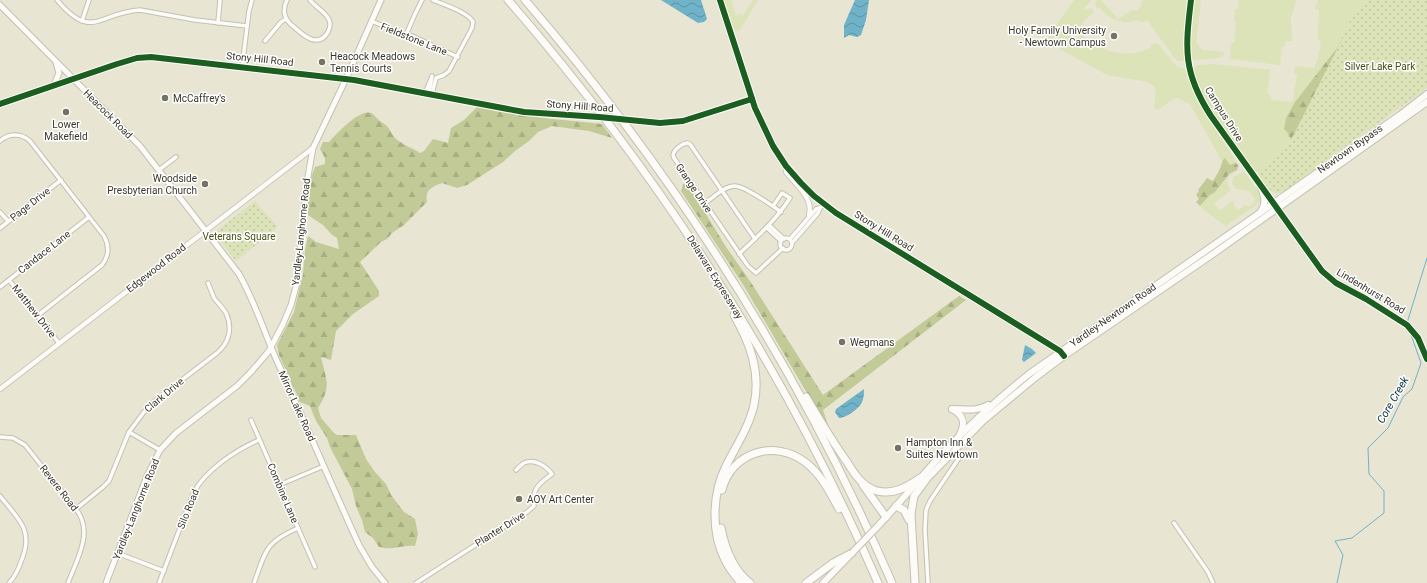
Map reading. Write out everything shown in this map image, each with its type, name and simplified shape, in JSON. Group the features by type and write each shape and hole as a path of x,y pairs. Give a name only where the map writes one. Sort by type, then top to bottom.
{"highway":[{"name":"Delaware Expressway","path":"508,0 569,72 631,152 701,254 761,352 824,466 878,583"},
{"name":"Delaware Expressway","path":"525,0 596,86 662,174 710,246 767,337 804,404 848,487 892,583"},
{"name":"Newtown Bypass","path":"1275,206 1427,94"},
{"name":"Newtown Bypass","path":"1275,206 1427,102"},
{"path":"631,152 712,276 746,337 753,356 756,374 754,405 746,427 720,479 715,507 720,547 726,561 741,583"},
{"path":"1260,185 1265,201 1260,212"},
{"name":"Yardley-Newtown Road","path":"823,583 896,506 983,421 1062,354 1260,212 1275,206"},
{"name":"Yardley-Newtown Road","path":"922,480 958,437 997,400 1018,383 1275,206"},
{"path":"767,337 789,366 824,428 886,517"},
{"path":"958,437 964,425 963,418 959,413 952,410 981,409 1018,383"},
{"path":"750,583 735,566 730,558 724,542 721,527 721,499 726,478 738,463 750,454 764,450 779,450 792,454 811,467 826,486 846,520 863,557 871,567"},
{"path":"860,480 876,490 890,492 922,480"},
{"path":"915,583 911,526 913,502 922,480"},
{"path":"896,506 901,508 906,513 911,526"},
{"path":"806,583 852,553"}],"main road":[{"name":"Yardley-Langhorne Road","path":"106,583 147,476 160,450 179,430 241,382 259,364 271,346 288,313 297,283 307,182 313,148 381,0"},
{"name":"Heacock Road","path":"0,5 130,135 206,230"},
{"path":"54,85 59,73 56,61"},
{"name":"Mirror Lake Road","path":"206,230 232,264 246,286 363,554 385,583"}],"street":[{"path":"56,0 73,16 82,22 89,23 98,22 130,11 140,10 190,19 247,26"},
{"path":"82,22 89,0"},
{"path":"218,23 220,0"},
{"path":"242,67 252,0"},
{"path":"286,0 284,9 286,19 307,38 315,39 325,36 330,28 329,20 310,0"},
{"path":"406,35 422,0"},
{"path":"423,93 427,89 430,81 447,73 458,56 473,22 471,18 465,14 433,0"},
{"path":"720,0 752,99"},
{"name":"Campus Drive","path":"1191,0 1187,44 1188,63 1194,83 1211,116 1275,206"},
{"path":"265,41 281,22 286,19"},
{"name":"Fieldstone Lane","path":"371,21 412,36 458,56"},
{"name":"Stony Hill Road","path":"0,104 73,78 129,60 144,57 176,59 346,79 524,112 660,123 683,121 752,99 768,137 786,166 804,186 824,204 836,213 1062,354"},
{"path":"430,94 434,78"},
{"path":"0,140 7,136 16,135 27,139 89,217 106,241 108,248 106,259 102,265 37,316"},
{"name":"Grange Drive","path":"755,240 690,144 687,142 674,151 672,155 748,266 756,273 783,248"},
{"name":"Edgewood Road","path":"0,389 313,148"},
{"path":"159,170 176,157"},
{"path":"786,166 786,172 805,194 810,205 809,216"},
{"name":"Page Drive","path":"0,228 61,180"},
{"path":"705,203 722,191 734,186 743,188 781,212"},
{"path":"739,254 768,227 781,212 790,198 782,193 773,206"},
{"path":"782,240 781,245 783,248 786,250 790,248 792,243 824,204"},
{"name":"Lindenhurst Road","path":"1275,206 1317,265 1329,278 1407,325 1422,346 1427,359"},
{"path":"782,240 790,239 809,216 816,209 820,208"},
{"path":"0,212 8,221"},
{"name":"Candace Lane","path":"0,287 89,217"},
{"path":"768,227 782,240"},
{"path":"790,239 792,243"},
{"name":"Matthew Drive","path":"9,280 59,343"},
{"name":"Clark Drive","path":"76,509 109,481 129,432 149,406 217,353 226,342 229,332 228,318 213,296 208,283"},
{"name":"Combine Lane","path":"251,420 315,567"},
{"path":"129,432 160,450"},
{"name":"Revere Road","path":"0,437 14,438 25,445 76,509 84,523 84,538 68,583"},
{"name":"Silo Road","path":"159,583 193,494 199,483 210,471 240,449 259,440"},
{"path":"928,583 925,530 926,510 930,501 959,458"},
{"name":"Planter Drive","path":"416,583 534,506 533,497 537,486 552,474 545,467 531,461 524,463 516,470"},
{"path":"279,485 324,466"},
{"path":"0,496 23,526 27,540 25,552 19,568 9,583"},
{"path":"1174,524 1208,572 1213,583"},
{"path":"254,583 264,557 272,543 281,536 298,528"},
{"path":"117,553 164,571"}],"green space":[{"path":"724,0 731,0 736,15 740,14 743,16 753,0 758,0 740,30 734,30"},
{"path":"1074,0 1092,0 1084,8 1091,8 1094,12 1086,19 1075,33 1072,32 1070,34 1071,37 1067,42 1073,46 1080,34 1087,40 1104,49 1123,53 1142,51 1151,48 1150,45 1156,43 1159,45 1176,66 1186,70 1199,104 1239,166 1237,169 1234,172 1230,165 1223,163 1190,104 1177,98 1157,110 1154,108 1156,92 1155,87 1148,82 1107,75 1045,41"},
{"path":"1098,0 1101,0 1118,19 1132,10 1136,11 1142,6 1141,2 1144,0 1187,0 1183,41 1184,60 1177,61 1147,20 1141,22 1138,20 1122,22 1112,19 1100,8 1098,9 1095,4"},
{"path":"1194,0 1201,0 1196,44 1198,44 1202,50 1225,52 1223,56 1218,58 1195,60 1191,57 1190,37"},
{"path":"1239,0 1296,0 1291,19 1292,41 1286,41 1285,46 1282,46 1280,65 1230,59 1231,43 1234,43 1236,22 1234,21 1235,9 1238,9"},
{"path":"1318,0 1365,0 1343,32 1342,39 1337,48 1295,102 1286,118 1284,129 1291,140 1257,172 1229,137 1208,106 1195,79 1194,68 1198,65 1214,64 1273,70 1270,71 1267,94 1270,95 1271,99 1273,100 1293,101 1297,74 1294,74 1295,67 1314,68 1319,56 1318,53 1321,46 1318,37 1319,10 1315,9"},
{"name":"Silver Lake Park","path":"1365,0 1427,0 1427,88 1285,191 1276,193 1268,188 1257,172 1291,140 1342,39 1343,32"},
{"path":"1342,39 1346,42 1291,140 1284,129 1286,118 1295,102 1337,48"},
{"path":"477,107 523,115 602,124 612,138 589,131 552,126 538,132 503,162 467,185 457,188 442,183 432,188 428,192 427,202 404,225 381,242 360,262 379,291 379,296 353,314 336,331 331,360 321,357 327,382 325,394 318,408 321,418 334,433 337,435 356,435 366,459 386,484 391,495 404,512 415,519 418,534 415,546 389,548 379,547 373,538 365,532 352,489 330,447 327,438 316,421 310,406 300,402 279,355 277,345 294,312 303,274 308,236 316,242 339,249 337,238 332,235 323,225 308,215 307,206 311,178 315,167 325,164 325,158 320,149 323,142 329,142 348,123 361,114 371,113 387,126 396,139 420,153 424,151 433,139 448,143 451,128 464,120"},
{"path":"1225,158 1230,165 1235,163 1238,165 1237,170 1229,174 1215,192 1210,195 1200,206 1196,202 1199,199 1196,195 1199,191 1198,190 1207,178 1213,181"},
{"path":"1234,172 1227,181 1231,190 1214,203 1220,211 1232,201 1238,210 1245,205 1250,206 1254,203 1255,199 1249,191 1236,189 1232,183 1234,177 1243,172 1246,174 1263,200 1226,226 1200,206 1225,178"},
{"path":"687,183 726,247 750,281 823,395 959,296 966,300 823,410 831,434 744,286 681,191 683,184"},
{"name":"Veterans Square","path":"255,201 278,227 236,261 214,233"}],"water":[{"path":"661,0 701,0 707,19 704,22 698,23"},
{"path":"855,0 869,0 866,20 861,35 857,37 849,35 844,38 844,25"},
{"path":"1025,345 1036,353 1024,362 1022,360"},
{"path":"864,389 863,399 859,407 849,415 839,418 835,412 836,409"}],"waterway":[{"name":"Core Creek","path":"1407,323 1427,258"},
{"name":"Core Creek","path":"1337,583 1343,555 1335,541 1352,538 1384,513 1384,491 1369,474 1368,448 1388,428 1403,397 1412,389 1421,363 1410,332"}],"cycle path":[{"path":"720,0 755,108 773,146 786,166 801,183 814,196 836,213 1060,351 1064,356"},
{"path":"1191,0 1187,47 1188,60 1195,87 1211,116 1322,271 1336,283 1366,299 1407,325 1418,338 1427,359"},
{"path":"0,104 117,64 137,58 151,57 354,80 524,112 660,123 683,121 752,99"}],"place":[{"name":"Holy Family University - Newtown Campus","path":"1114,36"},
{"name":"Heacock Meadows Tennis Courts","path":"322,62"},
{"name":"McCaffrey's","path":"165,98"},
{"name":"Lower Makefield","path":"66,112"},
{"name":"Woodside Presbyterian Church","path":"205,184"},
{"name":"Wegmans","path":"842,342"},
{"name":"Hampton Inn & Suites Newtown","path":"898,448"},
{"name":"AOY Art Center","path":"519,499"}]}
